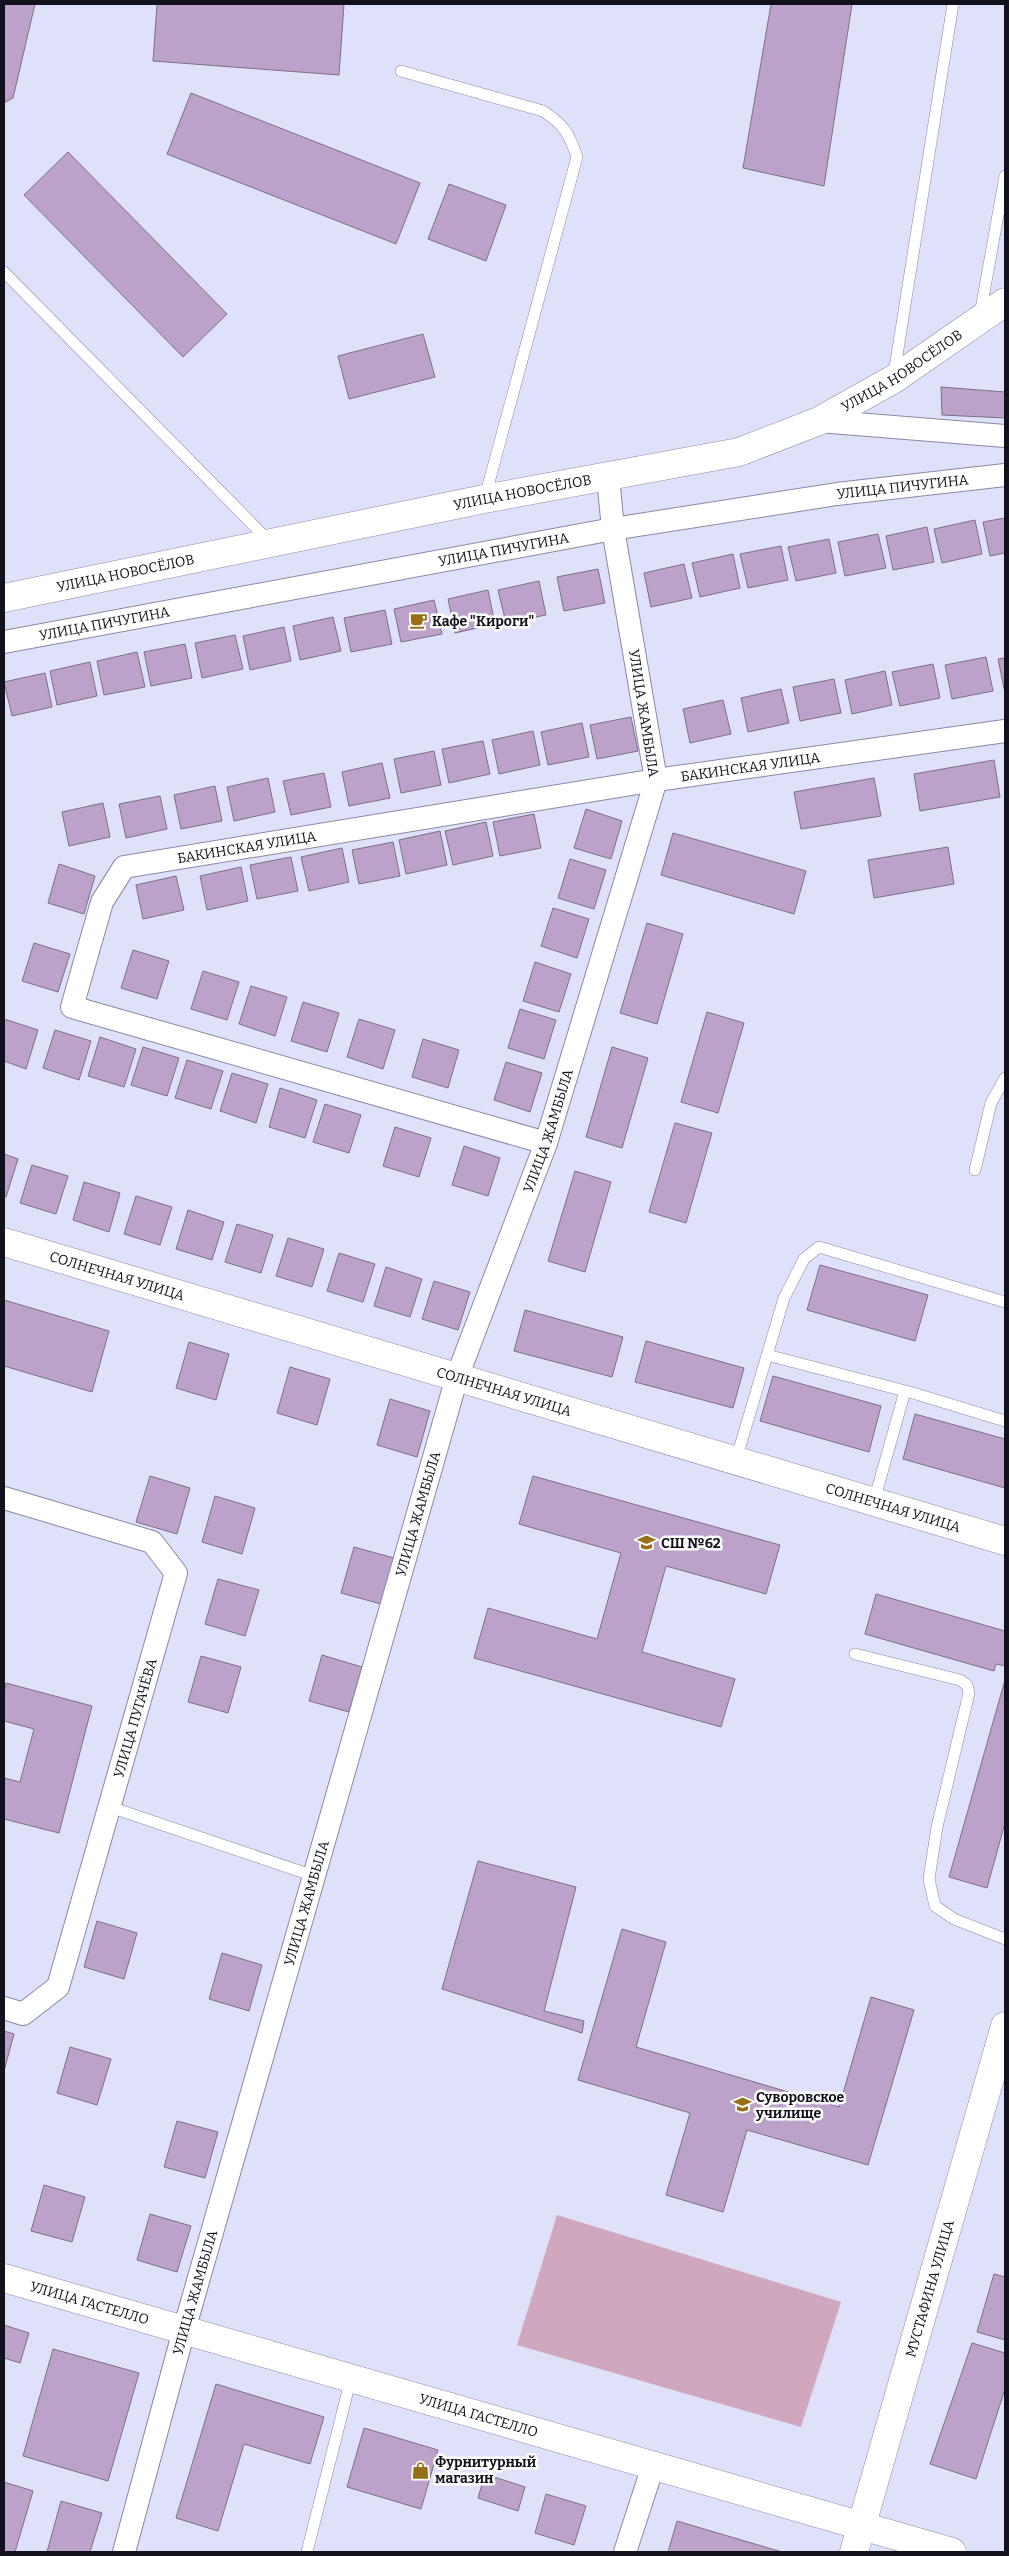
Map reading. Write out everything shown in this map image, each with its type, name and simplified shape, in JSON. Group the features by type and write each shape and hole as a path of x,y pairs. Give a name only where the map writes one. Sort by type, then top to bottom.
{"street":[{"name":"УЛИЦА НОВОСЁЛОВ","path":"4,598 484,499 739,452 820,421 894,379 1005,302"},
{"path":"820,421 1005,436"},
{"name":"УЛИЦА ПИЧУГИНА","path":"4,642 613,529 837,494 1005,475"},
{"name":"УЛИЦА ЖАМБЫЛА","path":"124,2552 184,2330 457,1377 546,1143 656,780 613,529 608,477"},
{"name":"БАКИНСКАЯ УЛИЦА","path":"546,1143 72,1006 102,902 124,867 656,780 1005,731"},
{"name":"СОЛНЕЧНАЯ УЛИЦА","path":"4,1242 1005,1540"},
{"name":"УЛИЦА ПУГАЧЁВА","path":"4,1498 152,1542 176,1573 58,1988 23,2014 4,2008"},
{"name":"МУСТАФИНА УЛИЦА","path":"854,2552 1000,2061 1005,2026"},
{"name":"УЛИЦА ГАСТЕЛЛО","path":"4,2278 952,2552"},
{"path":"625,2552 653,2466"}],"lane":[{"path":"894,379 953,4"},
{"path":"401,72 543,111 561,123 570,136 577,157 484,499"},
{"path":"980,319 1005,176"},
{"path":"4,272 272,544"},
{"path":"975,1170 992,1103 1005,1078"},
{"path":"736,1460 784,1298 804,1259 819,1247 1005,1302"},
{"path":"767,1354 906,1391 1005,1421"},
{"path":"874,1501 906,1391"},
{"path":"855,1654 960,1680 967,1686 970,1692 937,1827 929,1879 935,1906 954,1919 1005,1939"},
{"path":"110,1807 314,1876"},
{"path":"307,2552 351,2378"}],"shaded area":[{"path":"557,2215 841,2302 801,2427 517,2345"}],"building":[{"path":"4,4 35,4 13,98 4,103"},
{"path":"157,4 344,4 339,75 153,61"},
{"path":"771,4 852,4 824,186 743,168"},
{"path":"191,93 420,183 396,244 167,154"},
{"path":"68,152 227,314 183,357 24,195"},
{"path":"449,184 506,205 486,261 428,239"},
{"path":"423,334 435,377 349,399 338,356"},
{"path":"941,387 1005,392 1005,418 942,415"},
{"path":"1005,518 1005,553 990,556 983,522"},
{"path":"975,520 982,554 942,563 934,529"},
{"path":"927,527 934,562 893,570 886,536"},
{"path":"878,534 886,568 845,576 838,542"},
{"path":"829,539 836,573 796,581 788,547"},
{"path":"781,546 788,580 748,588 740,554"},
{"path":"733,554 740,588 700,597 692,563"},
{"path":"684,564 692,598 651,607 644,573"},
{"path":"598,569 605,603 564,611 557,577"},
{"path":"539,581 546,615 506,623 498,590"},
{"path":"488,590 495,624 455,633 448,599"},
{"name":"Кафе \"Кироги\"","path":"434,600 442,634 401,642 394,609"},
{"path":"385,610 392,644 351,652 344,618"},
{"path":"333,617 341,651 300,660 293,626"},
{"path":"284,627 291,661 250,670 243,636"},
{"path":"235,635 243,669 202,678 195,643"},
{"path":"185,644 192,678 151,686 144,652"},
{"path":"137,652 145,687 104,695 97,661"},
{"path":"986,657 993,691 952,699 945,665"},
{"path":"1005,658 1005,693 998,659"},
{"path":"90,662 97,696 57,705 50,671"},
{"path":"933,664 940,698 900,706 892,672"},
{"path":"885,671 892,705 852,714 845,680"},
{"path":"45,673 52,707 12,716 4,682"},
{"path":"834,679 841,713 800,721 793,687"},
{"path":"781,689 789,723 748,732 741,698"},
{"path":"723,700 731,734 690,743 683,709"},
{"path":"631,717 638,751 597,759 590,725"},
{"path":"582,723 589,757 548,765 541,732"},
{"path":"533,731 540,765 499,774 492,740"},
{"path":"483,741 490,774 449,783 442,749"},
{"path":"434,751 441,785 401,793 394,759"},
{"path":"994,760 1000,797 920,811 914,774"},
{"path":"382,763 390,798 349,806 342,772"},
{"path":"324,773 331,807 291,815 283,781"},
{"path":"268,778 275,812 234,821 227,787"},
{"path":"874,778 881,816 801,829 794,792"},
{"path":"215,786 222,821 181,829 174,795"},
{"path":"160,796 167,829 126,838 119,804"},
{"path":"103,803 110,837 69,846 62,812"},
{"path":"586,809 622,821 611,859 574,848"},
{"path":"534,814 541,848 500,856 493,822"},
{"path":"486,822 493,856 453,865 445,831"},
{"path":"440,831 447,865 406,874 399,840"},
{"path":"673,833 806,871 794,914 661,875"},
{"path":"393,842 400,876 359,884 352,850"},
{"path":"948,847 954,884 874,898 868,860"},
{"path":"342,848 349,882 309,891 301,857"},
{"path":"291,857 298,891 257,899 250,865"},
{"path":"570,859 606,870 594,909 558,898"},
{"path":"59,864 95,876 84,914 48,903"},
{"path":"241,867 248,901 207,910 200,876"},
{"path":"176,876 184,910 143,919 136,885"},
{"path":"553,908 589,919 577,958 541,946"},
{"path":"647,923 683,934 657,1024 620,1013"},
{"path":"34,943 70,954 58,992 22,981"},
{"path":"133,950 169,961 157,999 121,988"},
{"path":"535,962 571,974 559,1012 523,1001"},
{"path":"203,971 239,982 227,1020 191,1009"},
{"path":"251,986 287,997 275,1036 239,1024"},
{"path":"303,1002 339,1013 327,1052 291,1041"},
{"path":"520,1009 556,1020 544,1059 508,1048"},
{"path":"707,1012 744,1023 718,1113 681,1102"},
{"path":"4,1019 38,1030 26,1069 4,1061"},
{"path":"359,1019 395,1030 383,1069 347,1057"},
{"path":"55,1030 91,1041 79,1080 43,1068"},
{"path":"100,1037 136,1049 124,1087 88,1076"},
{"path":"423,1039 459,1050 448,1088 412,1077"},
{"path":"143,1047 179,1058 167,1096 131,1085"},
{"path":"612,1047 648,1058 622,1148 586,1137"},
{"path":"187,1060 223,1071 211,1109 175,1098"},
{"path":"506,1062 542,1073 530,1112 494,1100"},
{"path":"232,1073 268,1084 256,1123 220,1111"},
{"path":"280,1088 317,1100 305,1138 269,1127"},
{"path":"325,1104 361,1115 349,1153 313,1142"},
{"path":"675,1123 712,1133 686,1223 649,1212"},
{"path":"395,1127 431,1138 419,1177 383,1166"},
{"path":"464,1146 500,1158 488,1196 452,1185"},
{"path":"4,1154 18,1159 6,1197 4,1197"},
{"path":"32,1165 68,1176 56,1214 20,1203"},
{"path":"575,1171 611,1182 585,1272 548,1261"},
{"path":"84,1182 120,1193 109,1232 73,1220"},
{"path":"136,1196 172,1207 160,1245 124,1234"},
{"path":"188,1210 224,1222 212,1260 176,1249"},
{"path":"237,1224 273,1235 261,1273 225,1262"},
{"path":"288,1238 324,1249 312,1287 276,1276"},
{"path":"339,1253 375,1264 363,1302 327,1291"},
{"path":"820,1265 928,1295 915,1341 807,1310"},
{"path":"386,1267 422,1279 410,1317 374,1306"},
{"path":"434,1281 470,1292 458,1330 422,1319"},
{"path":"4,1300 109,1331 92,1392 4,1366"},
{"path":"525,1310 623,1337 612,1377 514,1351"},
{"path":"646,1341 744,1368 733,1408 635,1382"},
{"path":"189,1342 229,1354 216,1400 176,1388"},
{"path":"290,1367 330,1379 317,1425 277,1413"},
{"path":"773,1376 881,1406 869,1452 760,1421"},
{"path":"390,1399 430,1411 417,1457 377,1445"},
{"path":"915,1414 1005,1439 1005,1488 903,1459"},
{"path":"150,1476 190,1488 177,1534 136,1522"},
{"path":"533,1476 780,1545 766,1594 666,1566 642,1652 735,1679 721,1727 474,1658 488,1608 597,1639 621,1553 519,1524"},
{"path":"215,1496 255,1508 242,1554 202,1542"},
{"path":"354,1547 394,1558 381,1604 341,1593"},
{"path":"218,1579 259,1590 245,1636 205,1624"},
{"path":"876,1594 1005,1631 1005,1666 996,1664 994,1671 865,1634"},
{"path":"322,1655 362,1667 349,1712 309,1701"},
{"path":"201,1656 241,1667 228,1713 188,1702"},
{"path":"1005,1680 1005,1823 987,1888 949,1877"},
{"path":"6,1683 92,1706 59,1833 4,1819 4,1778 20,1782 34,1729 4,1721 4,1692"},
{"path":"478,1861 576,1887 544,2011 584,2021 582,2033 442,1989"},
{"path":"97,1921 137,1933 124,1979 84,1967"},
{"path":"622,1929 666,1942 636,2047 839,2107 871,1997 914,2010 868,2165 747,2130 723,2212 666,2195 690,2113 578,2080"},
{"path":"222,1953 262,1965 249,2011 209,1999"},
{"path":"4,2031 14,2034 4,2071"},
{"path":"70,2047 111,2059 97,2105 57,2093"},
{"path":"177,2121 218,2132 205,2178 164,2167"},
{"path":"44,2185 85,2197 72,2242 31,2231"},
{"path":"150,2214 191,2226 177,2272 137,2260"},
{"path":"994,2274 1005,2277 1005,2340 977,2332"},
{"path":"4,2325 29,2333 20,2363 4,2358"},
{"path":"972,2343 1005,2353 1005,2389 976,2479 930,2464"},
{"path":"53,2349 139,2373 108,2481 23,2456"},
{"path":"216,2384 324,2417 310,2464 244,2444 218,2531 176,2518"},
{"path":"364,2428 438,2450 421,2509 347,2487"},
{"path":"485,2474 525,2487 518,2511 478,2498"},
{"path":"4,2482 33,2491 15,2552 4,2552"},
{"path":"546,2494 586,2506 574,2545 535,2533"},
{"path":"61,2501 102,2513 90,2552 47,2552"},
{"path":"677,2521 782,2552 668,2552"}],"place":[{"name":"Кафе \"Кироги\"","path":"418,621"},
{"name":"СШ №62","path":"647,1543"},
{"name":"Суворовское училище","path":"742,2105"},
{"name":"Фурнитурный магазин","path":"421,2470"}]}
